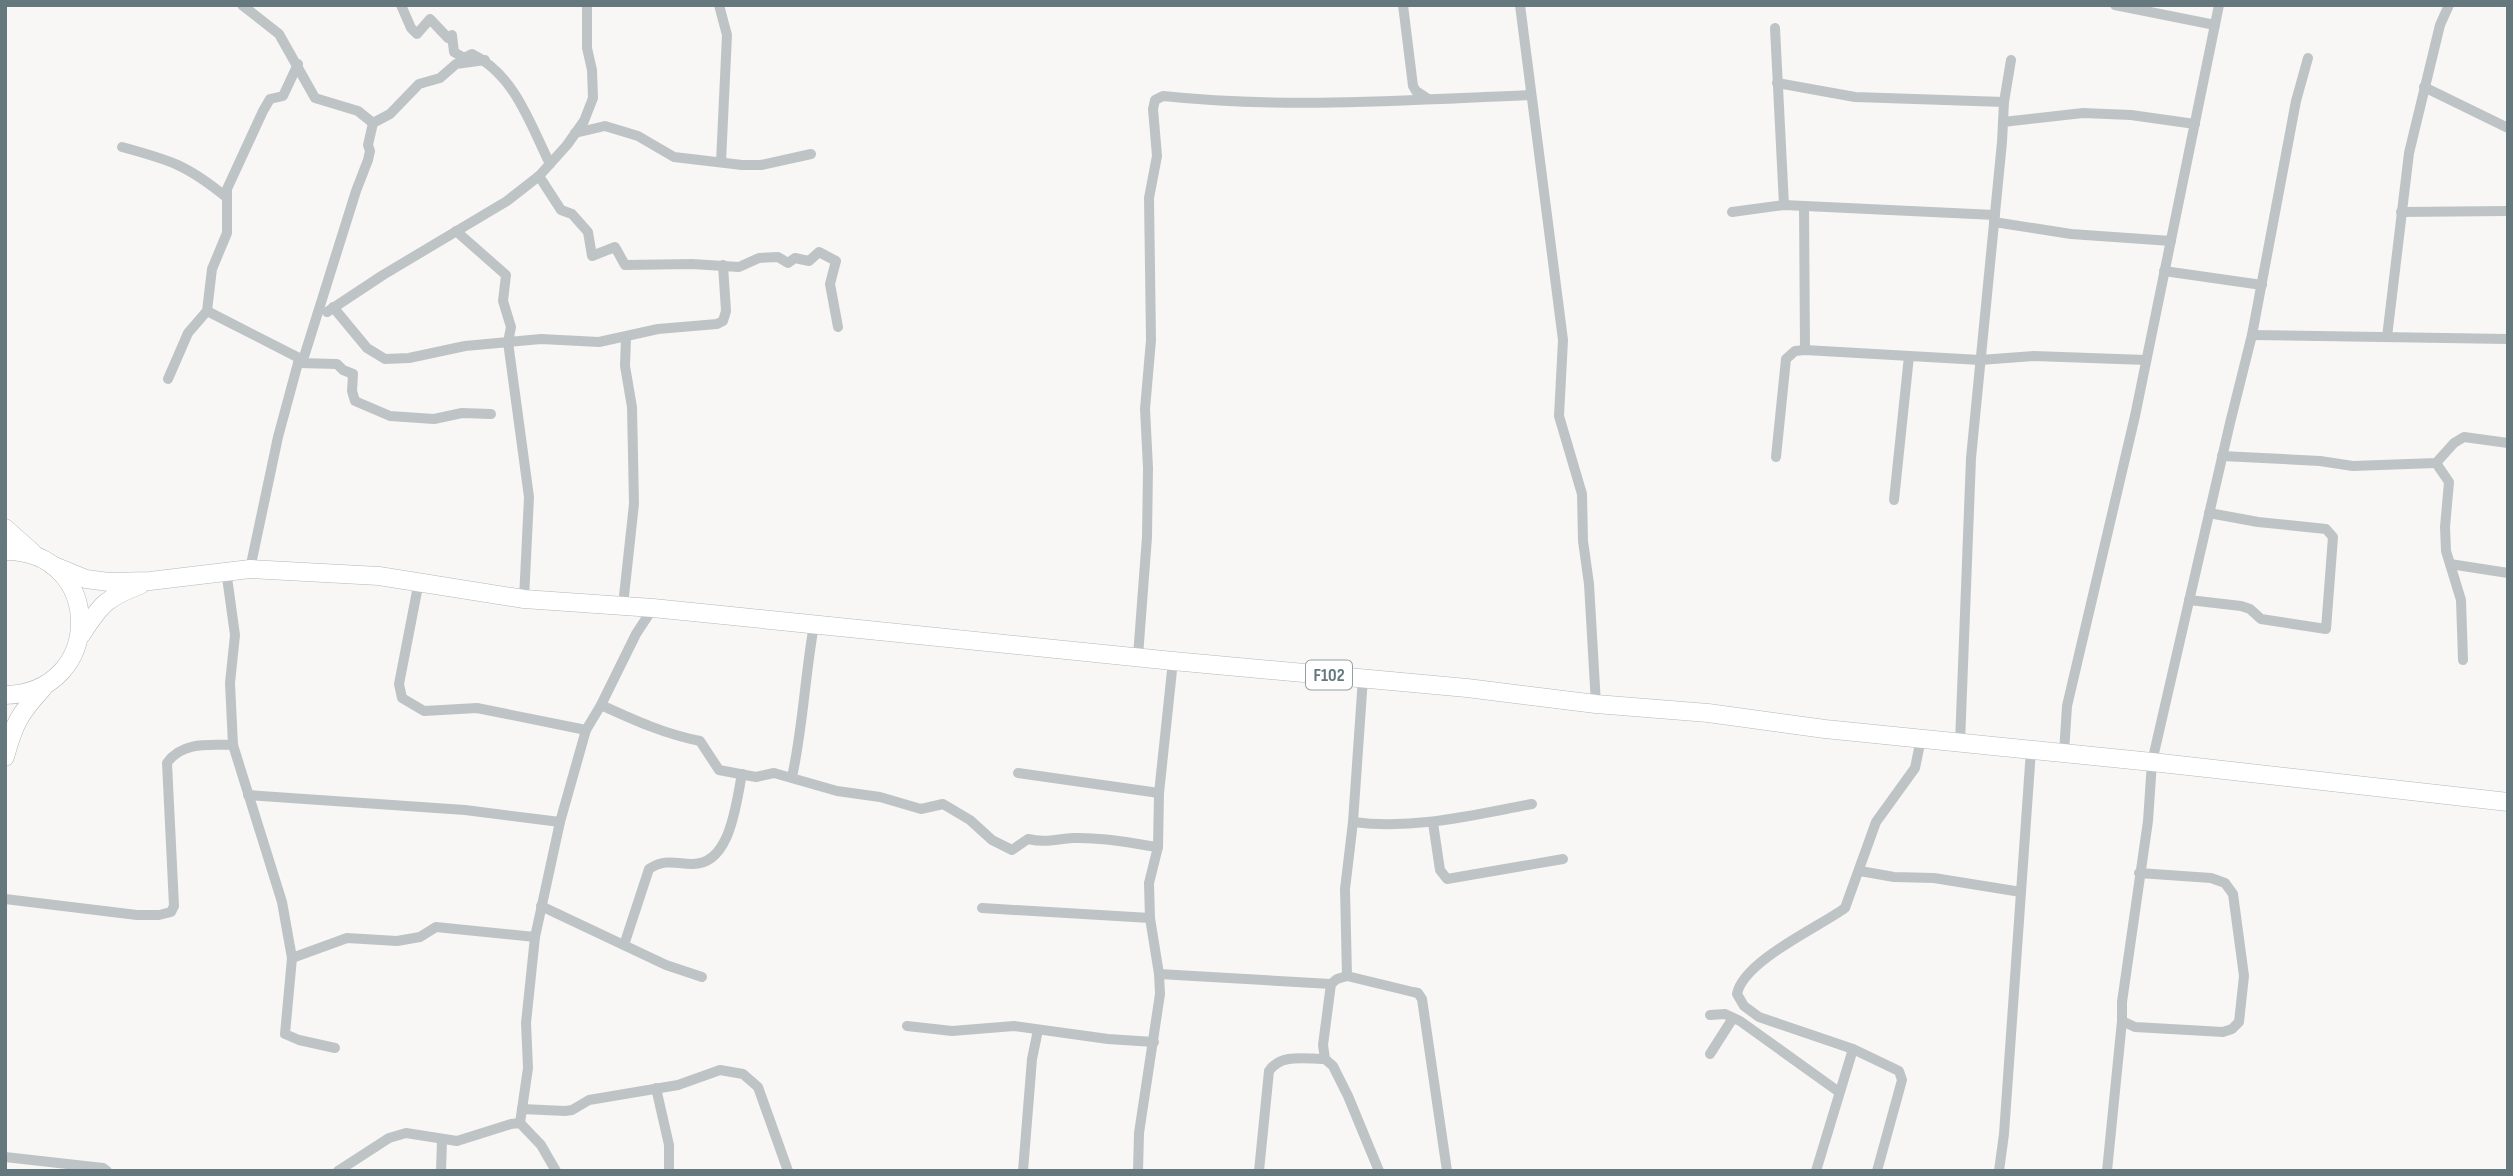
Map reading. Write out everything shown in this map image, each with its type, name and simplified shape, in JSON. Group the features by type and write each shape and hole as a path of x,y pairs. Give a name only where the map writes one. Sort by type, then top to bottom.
{"main road":[{"path":"5,528 66,579 76,596 81,615 80,635 74,655 62,672 46,685 20,714 12,730 5,757"},
{"path":"5,551 18,551 45,561"},
{"name":"F102","path":"45,561 100,581 150,581 250,569 379,576 524,598 623,605 1363,678 1596,704 1708,713 1920,739 2508,802"},
{"name":"F102","path":"80,635 95,612 108,599 150,581"},
{"path":"5,695 22,694 46,685"}],"street":[{"path":"242,5 279,34 315,98 358,111 373,123"},
{"path":"401,5 411,28 417,34 430,19 448,38 452,35 454,52 464,58 472,54 485,60 501,74 518,98 550,164"},
{"path":"317,320 333,307 507,201 550,164 576,133 593,98 592,71 587,48 587,5"},
{"path":"719,5 727,35 721,162"},
{"path":"1403,5 1413,86 1427,99"},
{"path":"1520,5 1563,340 1559,416 1582,494 1583,541 1590,584 1596,704"},
{"path":"2115,5 2215,25"},
{"path":"2064,753 2067,706 2146,360 2219,5"},
{"path":"2387,337 2409,153 2440,25 2449,5"},
{"path":"1775,28 1784,205"},
{"path":"2107,1171 2122,1002 2148,821 2151,762 2252,335 2296,101 2308,58"},
{"path":"250,569 278,437 368,160 373,123 390,114 419,84 440,78 456,64 485,60"},
{"path":"1960,743 1970,458 2004,102 2011,60"},
{"path":"168,379 188,333 207,312 212,269 228,233 227,189 263,111 270,99 283,96 298,64"},
{"path":"1777,83 1855,97 2004,102"},
{"path":"2424,87 2508,128"},
{"path":"1138,656 1147,537 1145,409 1151,340 1149,198 1157,156 1153,109 1155,100 1163,96 1228,102 1530,95"},
{"path":"2003,122 2083,113 2131,115 2195,124"},
{"path":"576,133 605,126 638,136 674,157 721,162 761,165 811,154"},
{"path":"122,147 170,160 198,174 226,197"},
{"path":"539,176 561,210 572,214 588,232 592,256 615,247 625,265 739,267 759,258 778,257 788,263 795,258 809,261 819,252 836,261 830,284 838,327"},
{"path":"1732,212 1784,205 1804,206 1994,219 2071,234 2171,241"},
{"path":"1804,206 1805,350"},
{"path":"2401,212 2508,211"},
{"path":"456,231 506,275 503,302 511,327 508,342 529,497 524,598"},
{"path":"333,307 368,348 386,359 409,358 465,346 541,339 599,342 659,329 718,324 723,321 726,311 723,265"},
{"path":"2165,271 2262,285"},
{"path":"207,312 301,361 337,364 343,370 354,374 352,391 355,401 390,416 435,419 462,414 492,414"},
{"path":"2252,335 2508,339"},
{"path":"623,605 635,504 632,407 625,366 626,338"},
{"path":"1776,457 1786,359 1795,351 1980,360 2034,356 2146,360"},
{"path":"1894,500 1909,356"},
{"path":"2222,456 2320,461 2353,466 2436,463 2454,443 2464,438 2508,443"},
{"path":"2436,463 2449,482 2446,551 2463,612 2463,660"},
{"path":"2189,600 2241,606 2250,609 2261,619 2326,629 2333,537 2330,532 2326,529 2258,522 2209,513"},
{"path":"2450,564 2508,573"},
{"path":"226,570 235,635 230,683 233,745 282,902 292,958 285,1034 335,1048"},
{"path":"419,581 399,684 402,698 424,711 477,708 586,730"},
{"path":"520,1123 528,1068 526,1023 535,937 561,822 586,730 631,643 653,608"},
{"path":"792,777 799,746 814,625"},
{"path":"1138,1171 1139,1133 1154,1042 1160,974 1150,918 1149,883 1158,847 1159,793 1173,661"},
{"path":"1348,976 1345,890 1353,822 1363,678"},
{"path":"601,705 650,728 699,741 719,770 756,777 774,773 836,791 880,797 920,809 943,804 970,820 992,840 1012,850 1028,839 1044,842 1073,838 1112,840 1158,847"},
{"path":"1877,1171 1902,1080 1899,1071 1853,1049 1759,1017 1744,1006 1737,994 1743,980 1757,966 1845,908 1876,822 1915,768 1920,739"},
{"path":"5,899 137,915 171,912 174,906 167,763 188,746 233,745"},
{"path":"1999,1171 2004,1134 2031,750"},
{"path":"1018,773 1159,793"},
{"path":"624,944 649,869 659,863 671,861 694,864 705,862 720,849 731,824 742,774"},
{"path":"248,795 465,810 561,822"},
{"path":"1353,822 1433,823 1532,804"},
{"path":"1433,823 1440,870 1447,878 1563,859"},
{"path":"1860,871 1894,877 1934,878 2021,892"},
{"path":"2122,1021 2135,1027 2223,1032 2232,1029 2239,1022 2243,997 2244,976 2233,894 2225,883 2211,878 2139,873"},
{"path":"541,905 666,965 702,977"},
{"path":"982,908 1150,918"},
{"path":"292,958 347,939 397,941 420,937 436,927 535,937"},
{"path":"1160,974 1331,984"},
{"path":"1379,1171 1348,1096 1333,1066 1325,1059 1322,1045 1331,984 1348,976 1413,992 1422,999 1447,1171"},
{"path":"1710,1015 1725,1014 1733,1018 1839,1092"},
{"path":"1710,1054 1733,1018"},
{"path":"907,1026 952,1031 1014,1026 1154,1042"},
{"path":"1023,1171 1032,1059 1038,1030"},
{"path":"1816,1171 1853,1049"},
{"path":"1259,1171 1269,1071 1282,1060 1325,1059"},
{"path":"522,1109 565,1111 601,1096 678,1085 720,1070 743,1074 758,1087 788,1171"},
{"path":"656,1088 670,1144 669,1171"},
{"path":"338,1171 351,1167 388,1138 406,1133 457,1141 520,1123"},
{"path":"520,1123 541,1145 556,1171"},
{"path":"441,1171 442,1140"},
{"path":"5,1157 103,1168 107,1171"}]}
